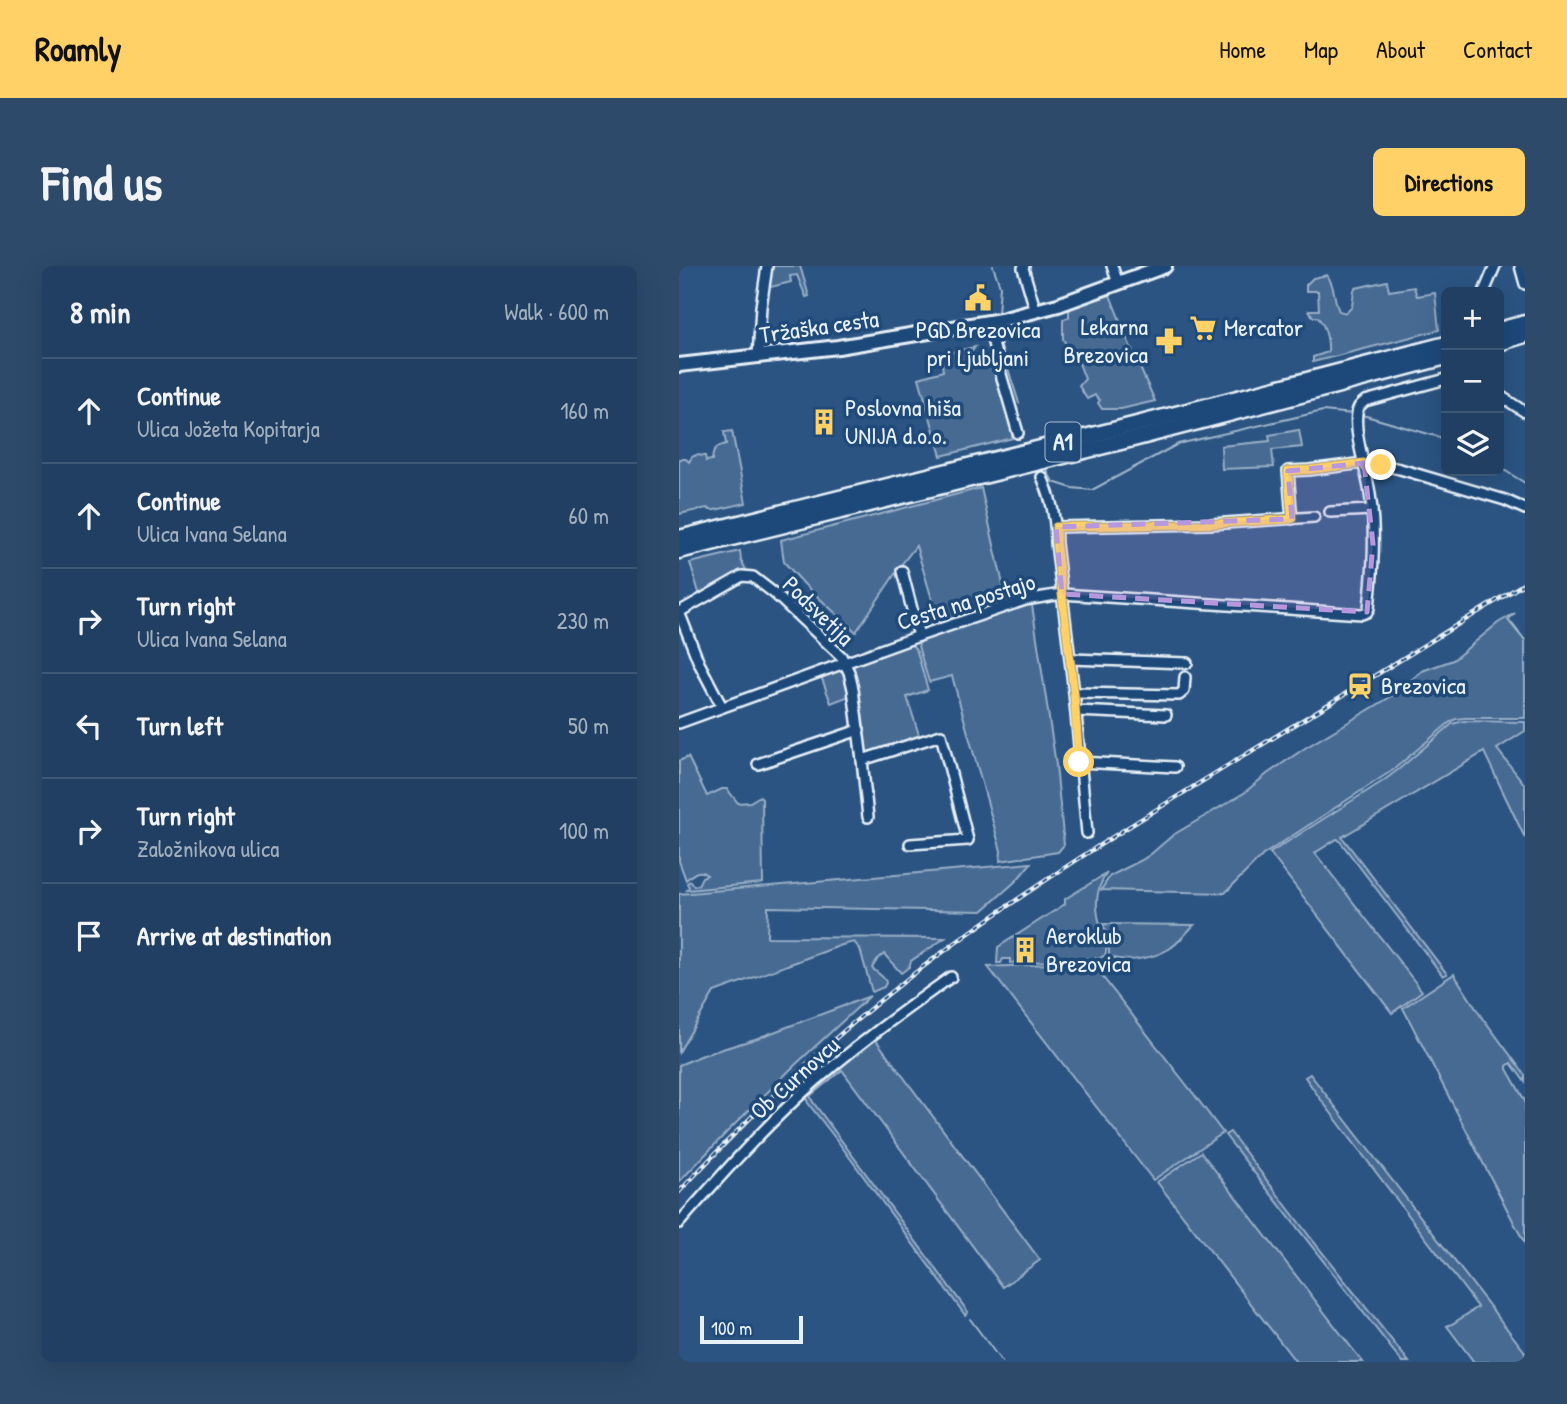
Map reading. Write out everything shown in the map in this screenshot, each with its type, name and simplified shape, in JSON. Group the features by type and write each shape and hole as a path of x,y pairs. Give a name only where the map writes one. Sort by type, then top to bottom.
{"highway":[{"path":"1504,329 1525,323"},
{"path":"1504,341 1522,337"},
{"name":"A1","path":"679,538 1441,345"},
{"name":"A1","path":"679,551 1137,438 1441,358"}],"main road":[{"name":"Tržaška cesta","path":"679,365 838,346 995,321 1036,312 1165,266"}],"street":[{"path":"758,356 767,266"},
{"path":"1024,266 1036,312"},
{"path":"1112,266 1118,283"},
{"path":"1486,287 1495,266"},
{"path":"1520,266 1525,284"},
{"path":"995,321 1000,371 1018,433"},
{"path":"1330,512 1372,510 1357,413 1365,401 1441,380"},
{"path":"1504,399 1525,412"},
{"path":"1292,519 1288,471 1381,465 1505,500 1525,509"},
{"path":"1042,477 1047,487 1056,527 1087,833"},
{"name":"Cesta na postajo","path":"679,723 1025,600 1062,594 1362,614 1369,608 1373,578 1372,510"},
{"path":"1056,527 1211,524 1314,516"},
{"path":"902,571 919,636"},
{"name":"Podsvetija","path":"679,612 742,576 753,577 836,649 845,663 853,689 868,817"},
{"path":"679,612 699,663 722,707"},
{"path":"1070,659 1187,663"},
{"path":"1074,693 1179,695 1184,691 1185,677"},
{"path":"1076,711 1166,715"},
{"path":"758,764 859,730"},
{"path":"862,760 941,735 968,840 910,844"},
{"path":"1079,762 1175,767"},
{"name":"Ob Curnovcu","path":"679,1223 744,1151 801,1094 867,1039 951,977"}],"highlighted area":[{"path":"1364,463 1373,544 1367,612 1062,594 1056,527 1292,519 1288,471"}],"shaded area":[{"path":"800,266 809,296 806,297 797,275 790,276 791,282 771,287 768,285 769,268"},
{"path":"1327,275 1339,311 1346,313 1352,307 1356,288 1387,281 1389,291 1414,287 1417,296 1435,293 1439,330 1313,362 1313,357 1328,352 1328,343 1322,324 1309,310 1319,310 1318,291 1306,291 1306,285 1313,278"},
{"path":"1110,295 1155,401 1121,409 1102,409 1098,403 1100,400 1095,395 1087,399 1079,386 1085,379 1075,349 1068,348 1063,339 1063,320 1069,317 1071,308"},
{"path":"975,347 970,354 972,362 985,361 986,365 994,368 997,373 1013,438 941,456 919,378 943,371 941,358 951,352"},
{"path":"1299,430 1302,447 1272,450 1274,467 1222,469 1221,446 1270,441 1269,435"},
{"path":"732,431 746,503 679,514 679,459 689,462 696,455 705,456 706,461 712,460 715,449 726,444 724,432"},
{"path":"981,488 1007,602 940,626 916,546 856,632 784,562 781,540"},
{"path":"740,551 747,572 700,596 690,563"},
{"path":"1032,605 1056,765 1064,845 1058,852 1000,861 1001,851 952,676 929,682 918,646 922,639"},
{"path":"1515,613 1508,620 1525,641 1525,718 1465,718 1450,722 1393,770 1263,855 1225,893 1101,890 1110,876 1142,860 1173,835 1244,793 1305,748 1392,696 1422,671 1453,660 1498,623"},
{"path":"908,644 917,652 928,690 907,697 920,738 865,757 851,666"},
{"path":"844,669 852,695 831,703 821,676"},
{"path":"1464,721 1525,722 1525,731 1497,749 1525,785 1525,838 1484,752 1342,837 1447,974 1443,976 1339,840 1315,853 1422,991 1392,1013 1270,853 1383,781 1452,724"},
{"path":"688,757 707,796 727,789 738,803 750,802 760,796 762,799 763,883 687,890 687,883 690,881 694,886 698,885 702,877 707,875 698,872 686,880 679,861 679,761"},
{"path":"1031,863 1016,881 982,911 768,907 767,937 945,938 911,961 909,967 901,973 884,954 872,968 886,983 884,987 872,992 860,949 854,942 714,992 679,1052 679,894"},
{"path":"1107,873 1097,899 1099,920 1106,944 1105,955 1100,958 1033,962 1032,941 1019,941 1019,962 1010,963 1010,959 1003,959 1001,963 997,963 998,947"},
{"path":"1103,924 1194,925 1169,949 1148,957 1123,960 1109,956 1109,942"},
{"path":"1091,962 1223,1133 1153,1180 988,967"},
{"path":"1454,974 1484,1021 1525,1075 1525,1082 1511,1063 1507,1066 1525,1101 1525,1244 1403,1008"},
{"path":"938,988 937,993 876,1040 1040,1260 1003,1287 842,1070 810,1096 968,1312 965,1315 808,1103 805,1094"},
{"path":"870,996 794,1066 679,1182 679,1065"},
{"path":"1310,1074 1525,1352 1525,1362 1474,1362 1447,1326 1478,1307 1319,1097 1305,1077"},
{"path":"1230,1132 1409,1362 1402,1362 1225,1135"},
{"path":"1201,1152 1363,1362 1296,1362 1157,1182"}],"waterway":[{"path":"993,266 1000,286 998,314"},
{"path":"999,326 1001,347 1019,403"},
{"path":"1046,469 1053,482 1092,490 1178,444 1323,411 1353,414"},
{"path":"1359,414 1441,438"},
{"path":"1504,470 1525,483"},
{"path":"1509,620 1525,640"},
{"path":"970,1319 1002,1362"}],"railway":[{"path":"679,1192 761,1107 819,1053 911,976 997,913 1132,825 1525,583"}],"place":[{"name":"PGD Brezovica pri Ljubljani","path":"978,298"},
{"name":"Mercator","path":"1203,328"},
{"name":"Lekarna Brezovica","path":"1169,341"},
{"name":"Poslovna hiša UNIJA d.o.o.","path":"824,422"},
{"name":"Brezovica","path":"1360,686"},
{"name":"Aeroklub Brezovica","path":"1025,950"}],"route":[{"path":"1079,762 1056,527 1211,524 1292,519 1288,471 1364,463 1366,468 1381,465"}]}
